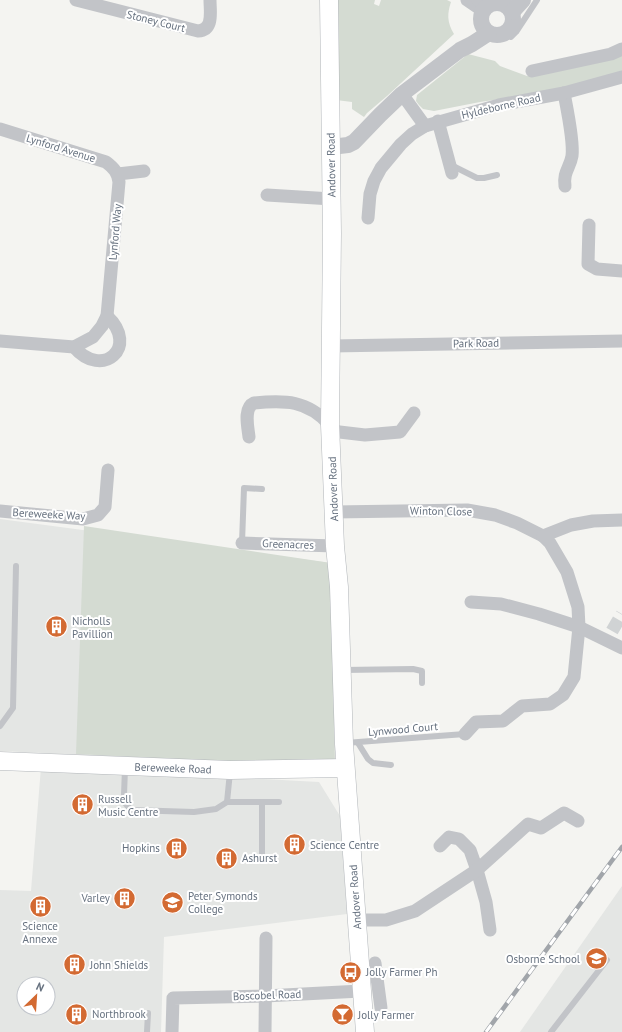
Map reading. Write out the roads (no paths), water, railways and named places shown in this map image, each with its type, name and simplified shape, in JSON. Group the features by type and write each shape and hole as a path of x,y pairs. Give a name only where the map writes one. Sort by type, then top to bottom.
{"main road":[{"name":"Andover Road","path":"329,0 332,199 330,428 335,546 339,587 341,670 351,743 346,768 356,920 366,982 365,1032"},
{"name":"Bereweeke Road","path":"0,761 230,770 346,768"}],"street":[{"name":"Stoney Court","path":"76,0 203,31 208,28 210,21 210,0"},
{"path":"467,0 492,10 512,23 510,28 505,33 500,35 492,10"},
{"path":"331,147 348,145 354,142 402,94 460,50 477,42 492,10 523,0"},
{"path":"532,71 611,54 622,49"},
{"name":"Hyldeborne Road","path":"368,218 370,194 374,181 381,168 401,144 412,134 425,126 438,121 499,105 564,93 622,77"},
{"path":"564,93 571,136 572,156 564,178 565,186"},
{"path":"402,94 425,126"},
{"path":"438,121 450,169"},
{"name":"Lynford Avenue","path":"0,129 106,162 118,174"},
{"path":"118,174 144,170"},
{"name":"Lynford Way","path":"74,347 93,337 102,326 107,316 119,182 118,174"},
{"path":"267,195 332,199"},
{"path":"588,225 588,264 597,269 622,271"},
{"path":"0,341 74,347 78,353 85,357 102,362 110,358 121,344 119,332 114,323 107,316"},
{"name":"Park Road","path":"330,346 622,341"},
{"path":"249,437 248,411 254,403 278,401 297,403 323,417 330,428 365,435 400,432 414,413"},
{"name":"Bereweeke Way","path":"0,511 83,519 98,515 105,507 108,470"},
{"name":"Winton Close","path":"334,512 468,510 495,515 517,523 543,536 550,543 568,572 578,607 579,627 574,677 563,695 550,704 522,706 503,721 476,722 465,734"},
{"path":"543,536 571,526 594,521 622,520"},
{"name":"Greenacres","path":"242,543 335,546"},
{"path":"471,602 501,604 609,636 622,648"},
{"path":"356,920 386,920 415,911 478,870 528,824 541,828 564,814 578,820"},
{"path":"440,846 449,837 459,839 470,850 478,870 486,902 490,930"},
{"path":"265,1032 266,938"},
{"name":"Andover Road","path":"374,963 366,982 381,1008"},
{"name":"Boscobel Road","path":"172,1032 174,998 265,996 366,982"}],"lane":[{"path":"505,33 511,37 516,32 537,0"},
{"path":"450,169 477,178 497,175"},
{"path":"242,543 244,488 262,489"},
{"path":"0,726 13,708 16,566"},
{"path":"341,670 413,669 422,671 422,683"},
{"name":"Lynwood Court","path":"351,743 465,734"},
{"path":"351,743 373,763 391,765"},
{"path":"125,767 125,803 131,810 194,812 216,809 227,802 279,802"},
{"path":"227,802 230,770"},
{"path":"262,802 262,860"},
{"path":"551,1032 607,960"},
{"path":"147,1032 148,1013"}],"tunnel":[{"path":"612,631 622,614"}],"railway":[{"path":"486,1032 622,847"}],"place":[{"name":"Nicholls Pavillion","path":"56,627"},
{"name":"Russell Music Centre","path":"83,805"},
{"name":"Science Centre","path":"295,845"},
{"name":"Hopkins","path":"176,848"},
{"name":"Ashurst","path":"226,858"},
{"name":"Varley","path":"125,898"},
{"name":"Peter Symonds College","path":"173,902"},
{"name":"Science Annexe","path":"40,906"},
{"name":"Osborne School","path":"596,959"},
{"name":"John Shields","path":"74,965"},
{"name":"Jolly Farmer Ph","path":"350,972"},
{"name":"Northbrook","path":"76,1014"},
{"name":"Jolly Farmer","path":"343,1015"}]}
